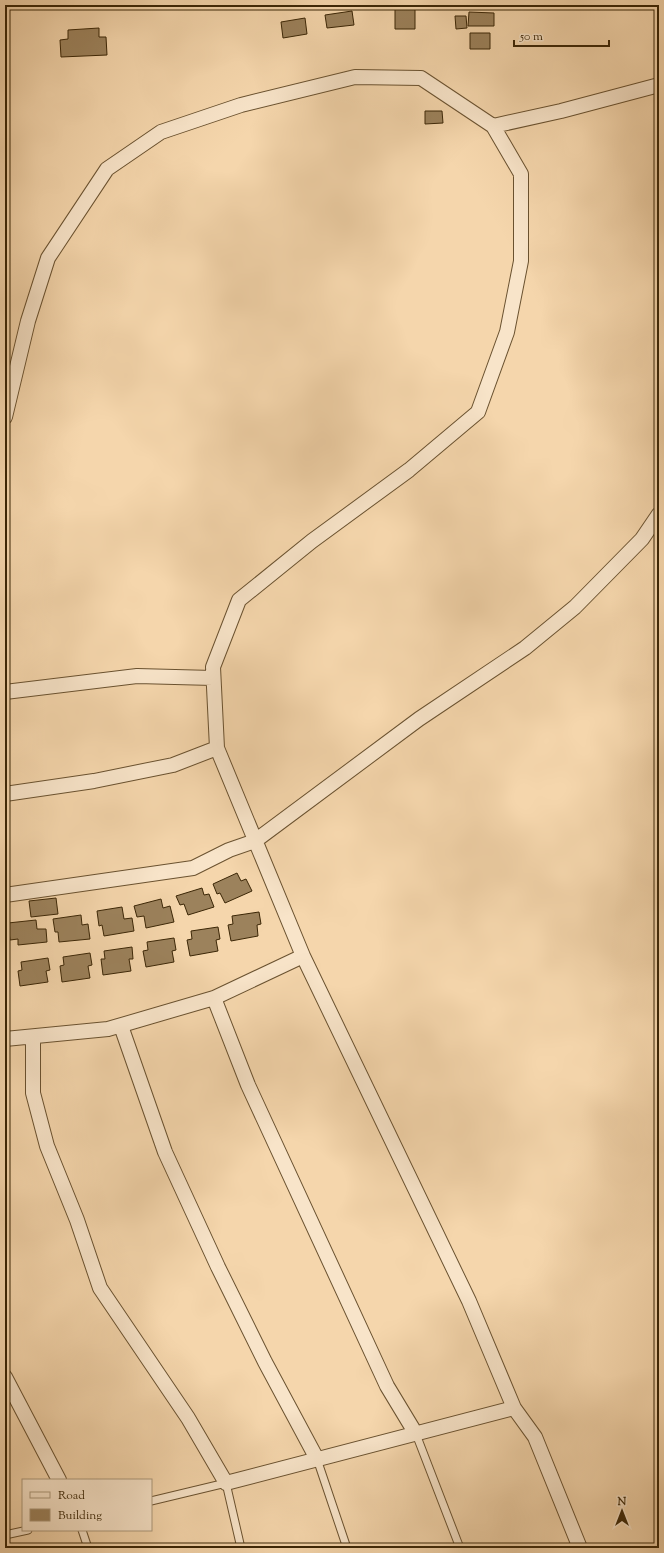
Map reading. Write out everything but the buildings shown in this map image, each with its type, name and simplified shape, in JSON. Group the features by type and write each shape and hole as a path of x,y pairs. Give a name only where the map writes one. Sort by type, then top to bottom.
{"street":[{"path":"5,417 28,321 48,258 107,169 161,132 242,105 355,77 421,78 493,126 521,174 521,261 507,332 478,412 409,470 312,541 239,600 213,667 213,678 217,748 303,956 469,1301 514,1408 536,1437 580,1548"},
{"path":"493,126 561,111 659,85"},
{"path":"5,894 193,868 229,850 255,841 419,719 530,644 575,607 642,539 659,514"},
{"path":"5,692 137,676 213,678"},
{"path":"5,794 94,781 173,765 217,748"},
{"path":"5,1039 33,1038 108,1029 121,1026 214,998 303,956"},
{"path":"214,998 248,1085 387,1386 416,1434"},
{"path":"121,1026 165,1152 218,1268 265,1362 318,1460"},
{"path":"33,1038 33,1093 47,1146 77,1220 100,1288 188,1418 226,1483 514,1408"},
{"path":"5,1377 58,1479"}],"lane":[{"path":"416,1434 460,1548"},
{"path":"318,1460 347,1548"},
{"path":"152,1501 226,1483 241,1548"},
{"path":"5,1535 23,1531"},
{"path":"82,1531 88,1548"}]}
